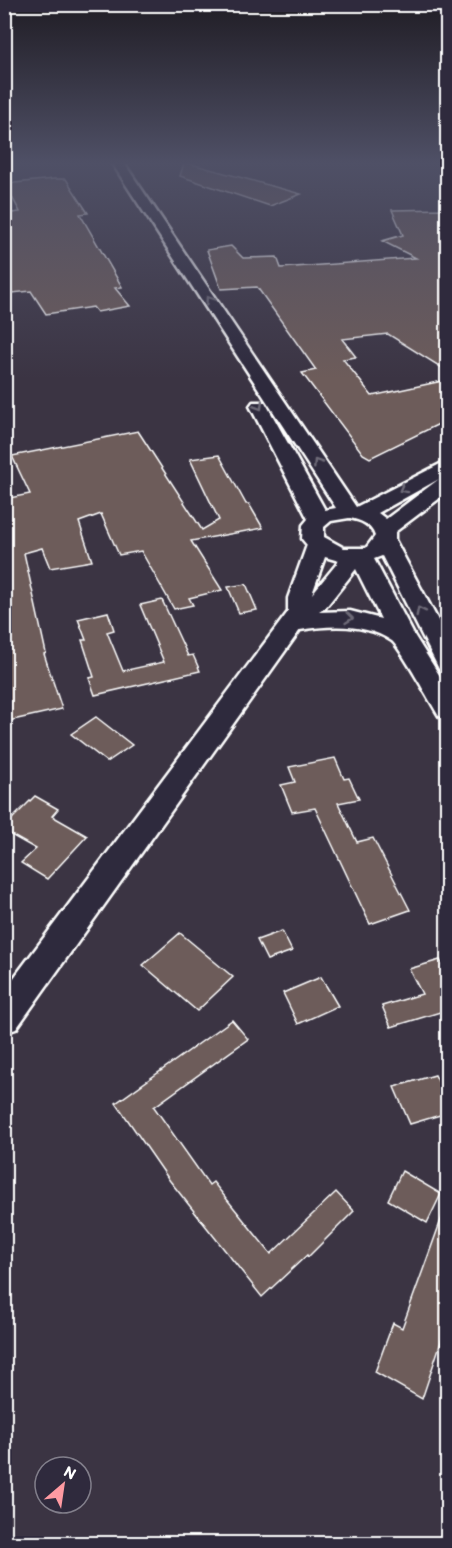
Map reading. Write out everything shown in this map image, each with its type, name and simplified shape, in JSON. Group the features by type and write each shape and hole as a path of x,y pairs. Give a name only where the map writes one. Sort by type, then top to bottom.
{"street":[{"path":"149,235 269,422 319,519"},
{"path":"167,235 355,513"},
{"path":"355,513 447,466"},
{"path":"447,482 385,536 372,553 358,556 335,554 318,545 312,532 319,519 332,513 355,513 379,522 385,536 447,663"},
{"path":"296,618 299,598 318,545"},
{"path":"4,1018 296,618 316,603 358,556"},
{"path":"358,556 402,636 447,710"},
{"path":"296,618 345,617 379,625 402,636"}],"building":[{"path":"4,235 92,235 122,287 115,288 130,306 97,312 93,307 46,314 31,291 12,293 4,269"},
{"path":"402,235 447,235 447,371 388,334 342,339 356,357 343,359 372,396 447,380 447,420 370,458 363,454 302,373 316,370 257,287 221,289 207,250 231,246 243,258 277,257 281,268 416,258 382,241"},
{"path":"138,431 202,530 219,520 190,459 219,455 246,504 249,504 263,528 191,541 222,590 189,598 193,605 174,609 141,551 119,555 101,514 79,522 92,561 50,568 42,548 24,553 46,653 44,654 62,709 4,722 4,499 30,494 12,456"},
{"path":"246,584 257,610 239,613 228,587"},
{"path":"162,600 188,656 193,655 200,671 95,695 89,678 94,677 82,640 86,640 78,619 108,612 114,630 107,632 123,671 164,662 140,605"},
{"path":"96,717 132,745 107,762 71,734"},
{"path":"335,758 344,779 349,778 359,799 338,803 357,842 373,838 410,910 370,924 315,808 292,812 281,785 295,782 289,767"},
{"path":"35,796 58,809 52,816 87,836 47,879 21,863 36,849 4,831 4,827"},
{"path":"282,931 292,951 267,960 257,940"},
{"path":"180,933 233,977 197,1011 143,965"},
{"path":"440,960 447,975 447,1010 391,1027 382,1006 422,994 409,969"},
{"path":"321,977 338,1006 298,1024 283,993"},
{"path":"232,1020 248,1039 154,1107 209,1185 213,1182 271,1254 336,1192 354,1211 308,1257 307,1255 262,1297 170,1181 116,1103"},
{"path":"435,1075 438,1081 447,1078 447,1113 410,1124 394,1087"},
{"path":"402,1171 441,1194 427,1223 388,1200"},
{"path":"445,1209 447,1209 447,1324 422,1399 375,1372 393,1323 402,1328"}]}
